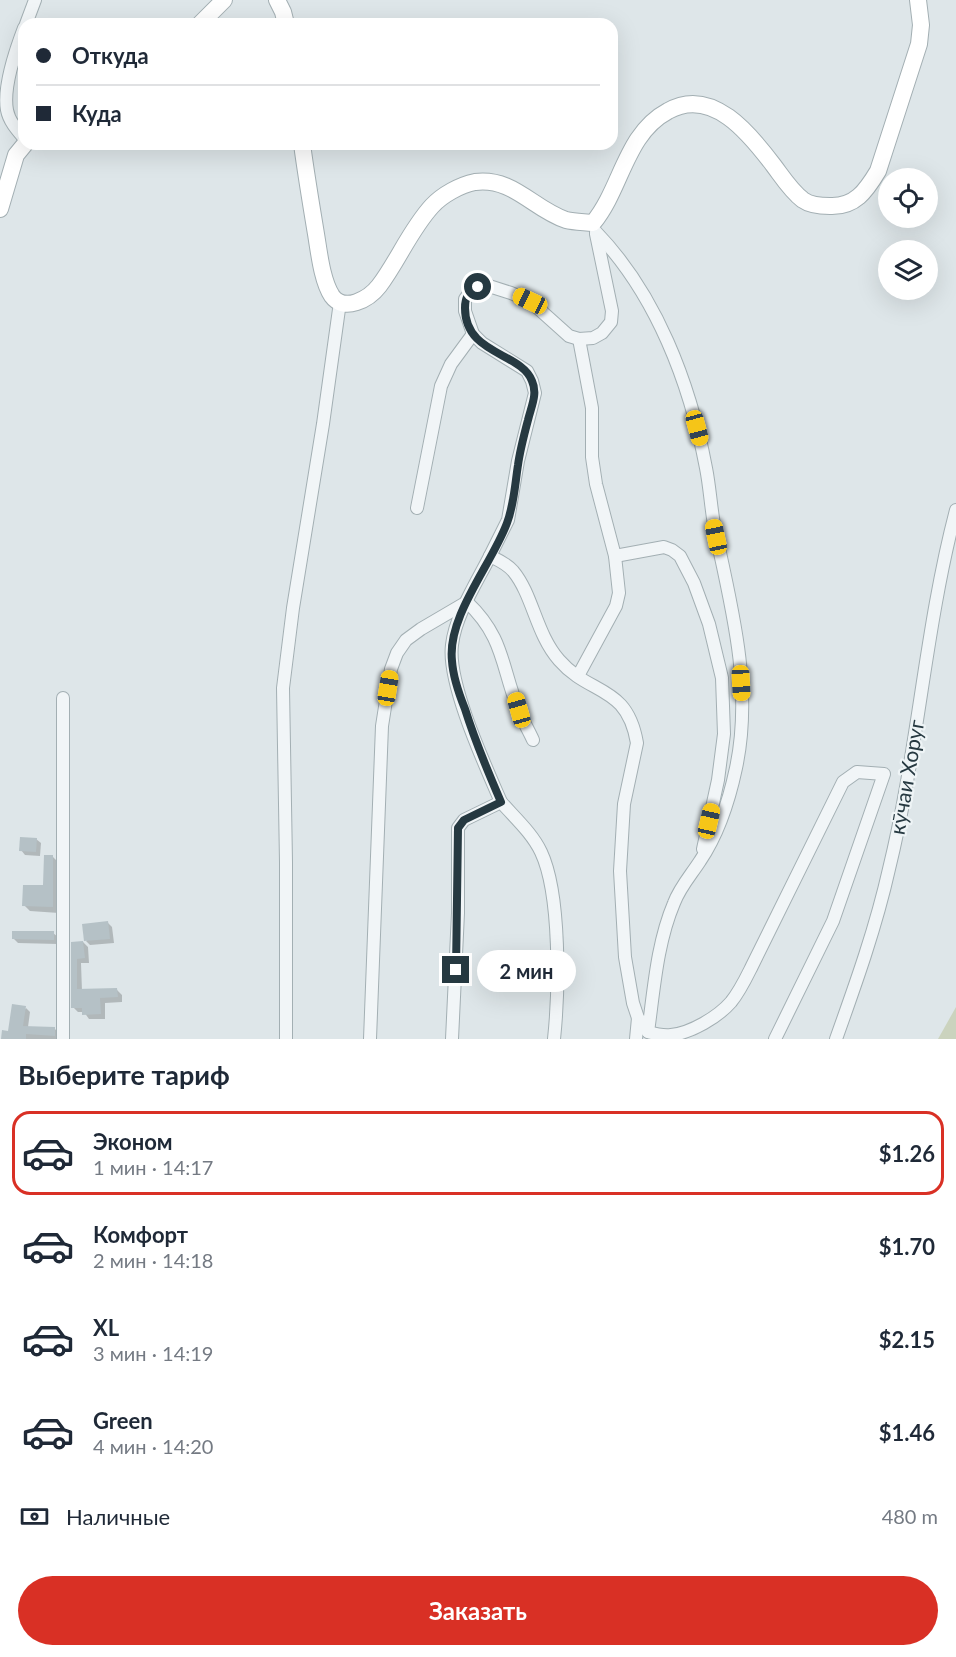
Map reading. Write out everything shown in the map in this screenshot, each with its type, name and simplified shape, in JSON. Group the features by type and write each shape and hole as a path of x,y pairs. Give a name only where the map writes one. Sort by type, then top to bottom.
{"street":[{"path":"28,18 35,0"},
{"path":"206,18 224,0"},
{"path":"277,0 284,18"},
{"path":"554,1039 557,1014 555,912 550,878 541,852 532,837 501,802 456,684 452,661 455,629 508,520 518,461 535,393 527,371 482,343 473,334 465,311 465,299 471,291 478,287 489,286 530,301 569,336 579,339 593,338 602,333 610,322 612,311 594,227 631,151 647,127 667,111 681,105 695,103 709,105 732,119 759,146 792,191 805,202 840,207 858,199 878,171 919,44 921,25 918,0"},
{"path":"18,50 6,94 7,112 18,131"},
{"path":"0,209 16,155 20,150"},
{"path":"303,150 323,272 332,296 340,302 354,303 365,299 378,288 409,237 431,207 443,196 474,182 494,182 512,188 566,220 594,227 628,268 644,295 681,377 706,469 712,515 735,623 740,662 741,739 730,795 715,836 700,862 686,879 668,920 648,1032"},
{"path":"286,1039 287,895 283,688 340,302"},
{"path":"417,508 441,386 451,364 473,334"},
{"path":"578,676 616,606 620,593 615,556 596,484 592,457 592,408 579,339"},
{"name":"кӯчаи Хоруг","path":"836,1039 859,974 890,869 941,571 956,510"},
{"path":"615,556 664,547 672,550 680,556 694,583 709,624 722,678 724,735 718,780 700,862"},
{"path":"490,556 505,563 513,571 548,645 559,661 619,702 629,716 634,730 637,743 624,804 620,871 625,957 633,1003 638,1018 648,1032 671,1035 687,1030 711,1018 730,1004 752,966 843,782 850,775 857,772 906,777"},
{"path":"467,603 488,625 506,666 519,710 533,740"},
{"path":"370,1039 382,726 391,669 397,652 406,640 467,603"},
{"path":"63,698 63,1039"},
{"path":"775,1039 833,921 855,865 884,774"},
{"path":"452,1039 458,913 458,828 464,820 501,802"},
{"path":"636,1039 638,1018"}],"green space":[{"path":"956,1007 956,1039 938,1039"}],"building":[{"path":"20,837 37,838 36,852 19,851"},
{"path":"44,855 53,855 53,907 22,906 23,885 43,885"},
{"path":"108,921 110,939 84,941 82,924"},
{"path":"12,931 54,931 54,940 12,939"},
{"path":"83,941 85,958 77,959 77,989 117,988 118,997 100,998 101,1014 82,1015 82,1008 71,1008 71,942"},
{"path":"12,1004 26,1006 23,1026 55,1027 55,1036 26,1034 26,1039 1,1039 2,1030 8,1031"}],"route":[{"path":"456,970 458,828 464,820 501,802 456,684 452,645 455,629 508,520 518,461 535,393 527,371 482,343 473,334 465,311 465,299 471,291 478,287"}]}
